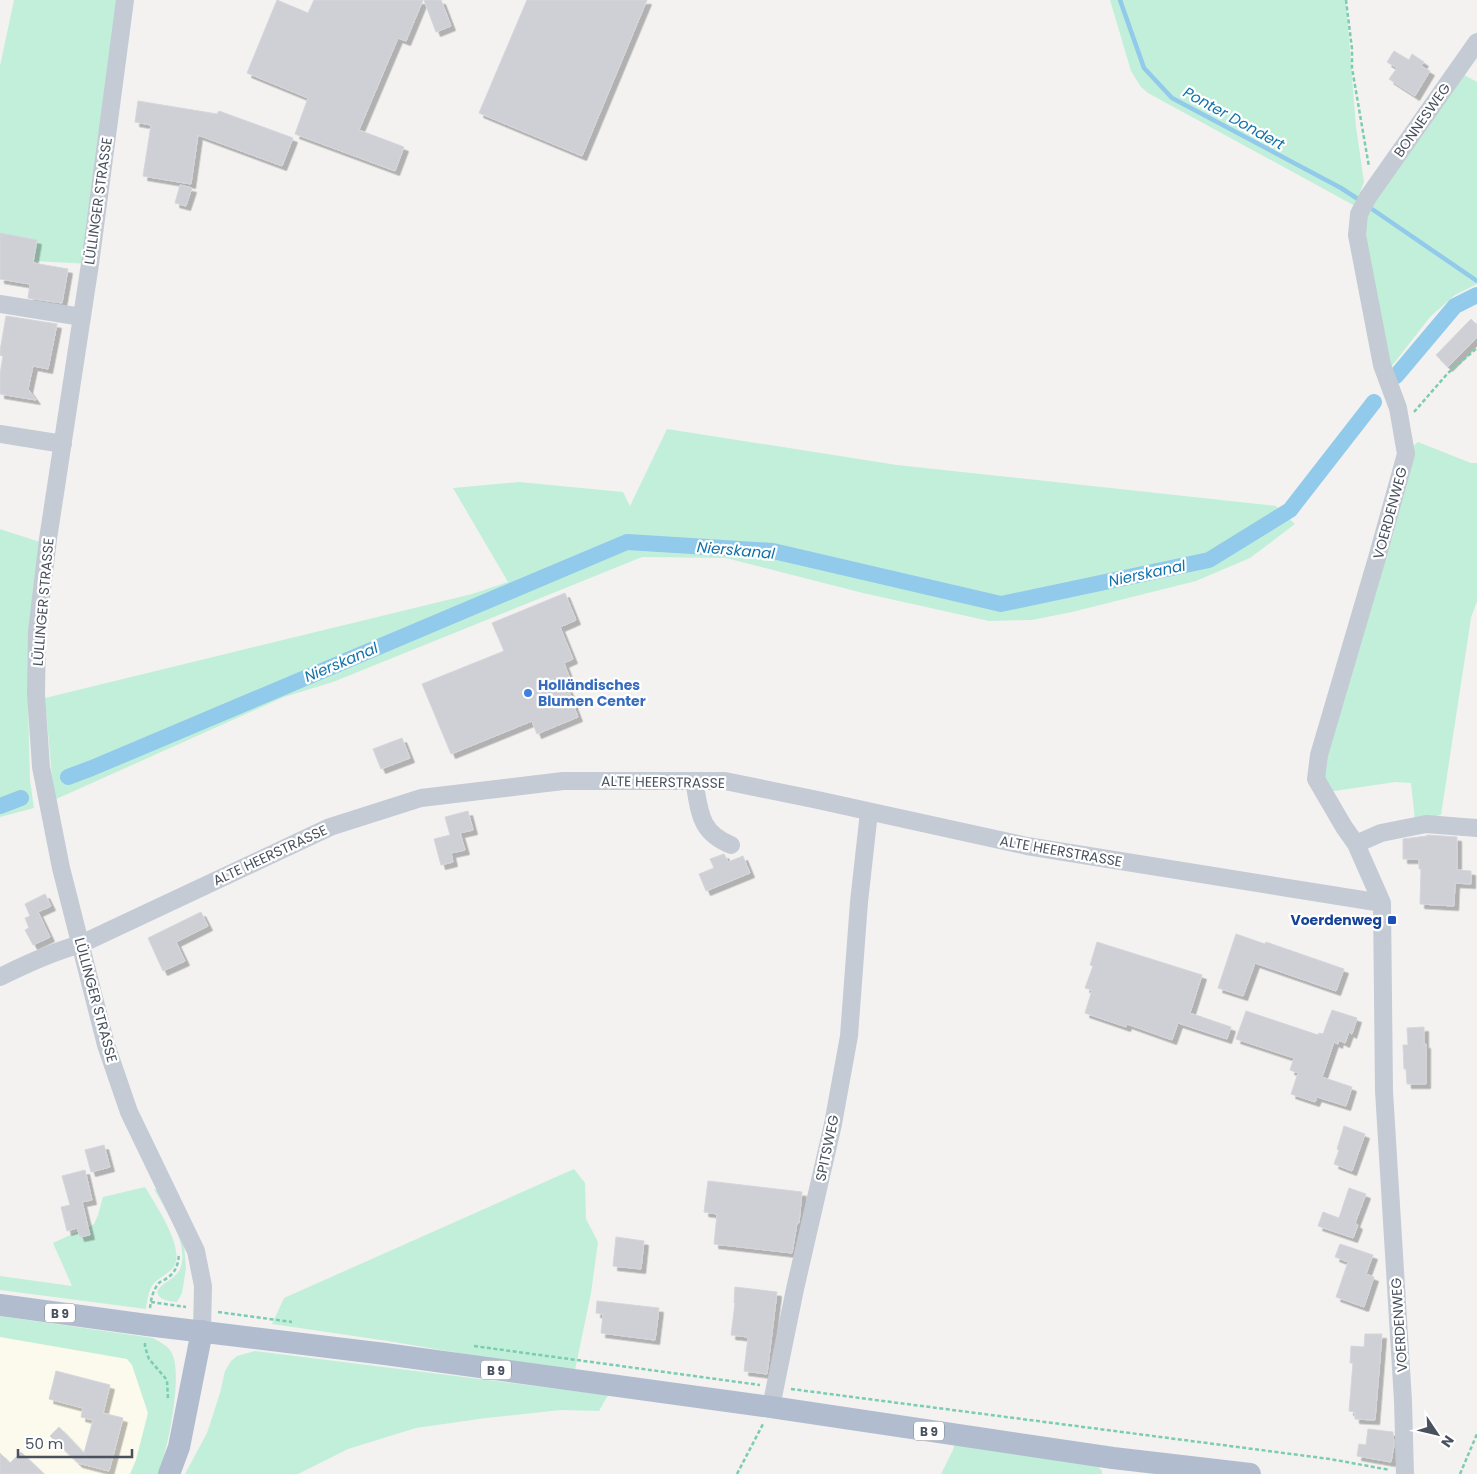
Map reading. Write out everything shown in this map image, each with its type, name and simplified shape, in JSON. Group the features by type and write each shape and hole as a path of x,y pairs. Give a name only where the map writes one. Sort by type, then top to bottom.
{"main road":[{"name":"B 9","path":"0,1305 385,1354 771,1407 1113,1458 1250,1474"},
{"path":"169,1474 178,1448 202,1331"}],"street":[{"name":"LÜLLINGER STRASSE","path":"126,0 82,317 48,539 37,631 36,694 41,767 61,868 106,1045 129,1112 196,1251 204,1286 202,1331"},
{"name":"BONNESWEG","path":"1371,192 1477,42"},
{"name":"VOERDENWEG","path":"1371,192 1359,214 1357,235 1382,365 1398,408 1406,454 1317,768 1316,779 1356,844 1382,903 1384,1091 1404,1401 1405,1474"},
{"path":"0,304 82,317"},
{"path":"0,434 62,444"},
{"name":"ALTE HEERSTRASSE","path":"0,977 30,962 81,944 330,827 422,798 563,781 725,781 1027,846 1382,903"},
{"path":"694,781 702,822 711,834 731,845"},
{"name":"SPITSWEG","path":"771,1407 795,1289 834,1124 849,1036 859,902 869,812"},
{"path":"1356,844 1381,833 1426,824 1477,828"}],"path":[{"path":"1346,0 1352,49 1352,68 1370,174 1371,192"},
{"path":"1402,427 1448,373 1477,348"},
{"path":"168,1403 167,1380 148,1359 145,1347 153,1291 160,1282 175,1272 178,1266 180,1247"},
{"path":"737,1474 771,1407"},
{"path":"1460,1474 1477,1434"}],"shaded area":[{"path":"0,1337 127,1358 132,1365 148,1413 136,1460 130,1474 0,1474"}],"green space":[{"path":"14,0 127,0 90,264 34,261 36,241 0,235 0,66"},
{"path":"1110,0 1346,0 1356,127 1364,182 1355,206 1148,93 1141,87 1131,71"},
{"path":"1459,72 1477,82 1477,284 1455,295 1430,317 1388,371 1358,221"},
{"path":"667,429 897,465 1276,506 1295,524 1250,558 1196,581 1032,620 989,621 863,593 726,558 642,557 333,682 284,697 54,800 45,698 472,594 508,582 453,488 519,482 623,492 630,506"},
{"path":"1418,442 1471,463 1477,463 1477,601 1471,618 1441,815 1415,820 1411,783 1395,782 1328,792 1320,776 1413,446"},
{"path":"0,529 46,544 28,703 30,780 34,808 0,817"},
{"path":"574,1169 585,1183 586,1219 598,1242 591,1293 575,1370 518,1363 272,1324 284,1298"},
{"path":"145,1187 168,1227 176,1250 176,1260 173,1268 152,1286 146,1309 0,1290 0,1276 72,1286 53,1243 94,1224 103,1197"},
{"path":"154,1189 159,1190 184,1244 186,1268 182,1293 177,1302 162,1299 157,1292 179,1271 182,1251 176,1229"},
{"path":"0,1316 153,1338 167,1347 172,1353 175,1367 175,1397 170,1432 158,1474 130,1474 136,1460 148,1413 132,1365 127,1359 0,1337"},
{"path":"255,1351 608,1395 599,1411 561,1410 416,1428 348,1449 298,1474 185,1474 207,1433 225,1371 231,1361 237,1356"},
{"path":"955,1441 1092,1459 1102,1471 1102,1474 941,1474 953,1450"}],"building":[{"path":"277,0 308,13 314,0 423,0 406,41 398,38 359,130 404,147 395,171 295,134 308,98 247,73"},
{"path":"424,0 441,0 451,26 436,32"},
{"path":"527,0 647,0 582,156 479,113"},
{"path":"1394,51 1409,60 1412,54 1424,62 1421,66 1430,71 1415,96 1389,79 1397,68 1387,62"},
{"path":"138,101 217,114 219,111 293,138 282,166 198,135 191,184 143,176 151,125 135,122"},
{"path":"180,185 192,188 186,206 175,203"},
{"path":"0,233 37,240 33,263 68,269 62,303 28,298 30,284 0,279"},
{"path":"6,316 57,324 48,369 33,366 28,389 36,400 0,394 0,374 3,356 0,355 0,351"},
{"path":"1471,319 1477,325 1477,337 1448,367 1436,355"},
{"path":"565,593 576,620 560,627 573,659 564,663 570,679 565,682 578,717 537,734 532,721 451,754 422,684 504,651 492,623"},
{"path":"402,738 410,758 381,769 373,749"},
{"path":"468,811 473,830 460,833 465,850 451,853 453,862 441,865 434,839 450,835 445,817"},
{"path":"1427,835 1457,837 1457,870 1471,871 1471,884 1455,883 1454,906 1420,904 1421,869 1419,869 1419,859 1403,859 1403,839"},
{"path":"724,854 728,862 743,856 750,873 706,891 699,874 714,868 710,859"},
{"path":"45,894 51,906 38,912 50,937 33,945 25,930 29,928 25,918 30,916 25,904"},
{"path":"201,912 208,926 176,942 185,961 163,971 148,938"},
{"path":"1236,934 1265,944 1266,942 1344,969 1336,991 1255,963 1243,996 1218,988"},
{"path":"1097,942 1202,975 1190,1013 1231,1027 1227,1039 1178,1023 1172,1040 1127,1024 1126,1027 1085,1013 1092,990 1085,988 1093,966 1090,965"},
{"path":"1332,1010 1357,1018 1352,1034 1349,1032 1345,1043 1339,1040 1338,1044 1334,1042 1322,1077 1352,1087 1346,1106 1317,1097 1315,1102 1291,1094 1298,1073 1290,1070 1294,1058 1236,1039 1246,1011 1318,1035 1319,1033 1323,1034"},
{"path":"1424,1027 1426,1084 1407,1084 1403,1045 1408,1045 1407,1028"},
{"path":"1344,1126 1365,1134 1352,1171 1334,1164"},
{"path":"104,1145 110,1167 91,1172 85,1150"},
{"path":"85,1170 92,1200 82,1202 90,1235 80,1237 77,1228 67,1231 61,1207 70,1205 62,1176"},
{"path":"708,1181 802,1192 799,1223 797,1223 792,1253 714,1244 717,1214 704,1212"},
{"path":"1349,1188 1366,1194 1355,1223 1358,1225 1353,1238 1318,1226 1323,1212 1339,1218"},
{"path":"616,1237 644,1241 641,1269 613,1266"},
{"path":"1340,1244 1373,1255 1366,1274 1374,1277 1364,1307 1336,1297 1348,1262 1335,1257"},
{"path":"735,1287 777,1292 767,1374 744,1371 748,1337 731,1335"},
{"path":"597,1301 659,1308 655,1340 601,1333 603,1314 596,1313"},
{"path":"1365,1334 1382,1334 1375,1420 1355,1419 1355,1412 1349,1411 1353,1363 1350,1363 1351,1346 1364,1347"},
{"path":"56,1371 110,1385 103,1413 123,1418 109,1471 78,1463 50,1436 59,1427 84,1453 93,1420 81,1417 83,1408 49,1399"},
{"path":"1368,1429 1393,1432 1394,1445 1391,1462 1357,1456 1359,1444 1366,1445"},
{"path":"21,1452 44,1474 0,1474 0,1453 10,1463"}],"waterway":[{"name":"Ponter Dondert","path":"1120,0 1144,68 1172,98 1341,188 1358,199"},
{"name":"Ponter Dondert","path":"1369,207 1477,281"},
{"name":"Nierskanal","path":"1396,376 1455,306 1477,295"},
{"name":"Nierskanal","path":"68,777 627,542 773,551 1001,604 1209,560 1290,510 1374,402"},
{"name":"Nierskanal","path":"0,806 21,798"}],"place":[{"name":"Holländisches Blumen Center","path":"528,693"},
{"name":"Voerdenweg","path":"1392,920"}]}
